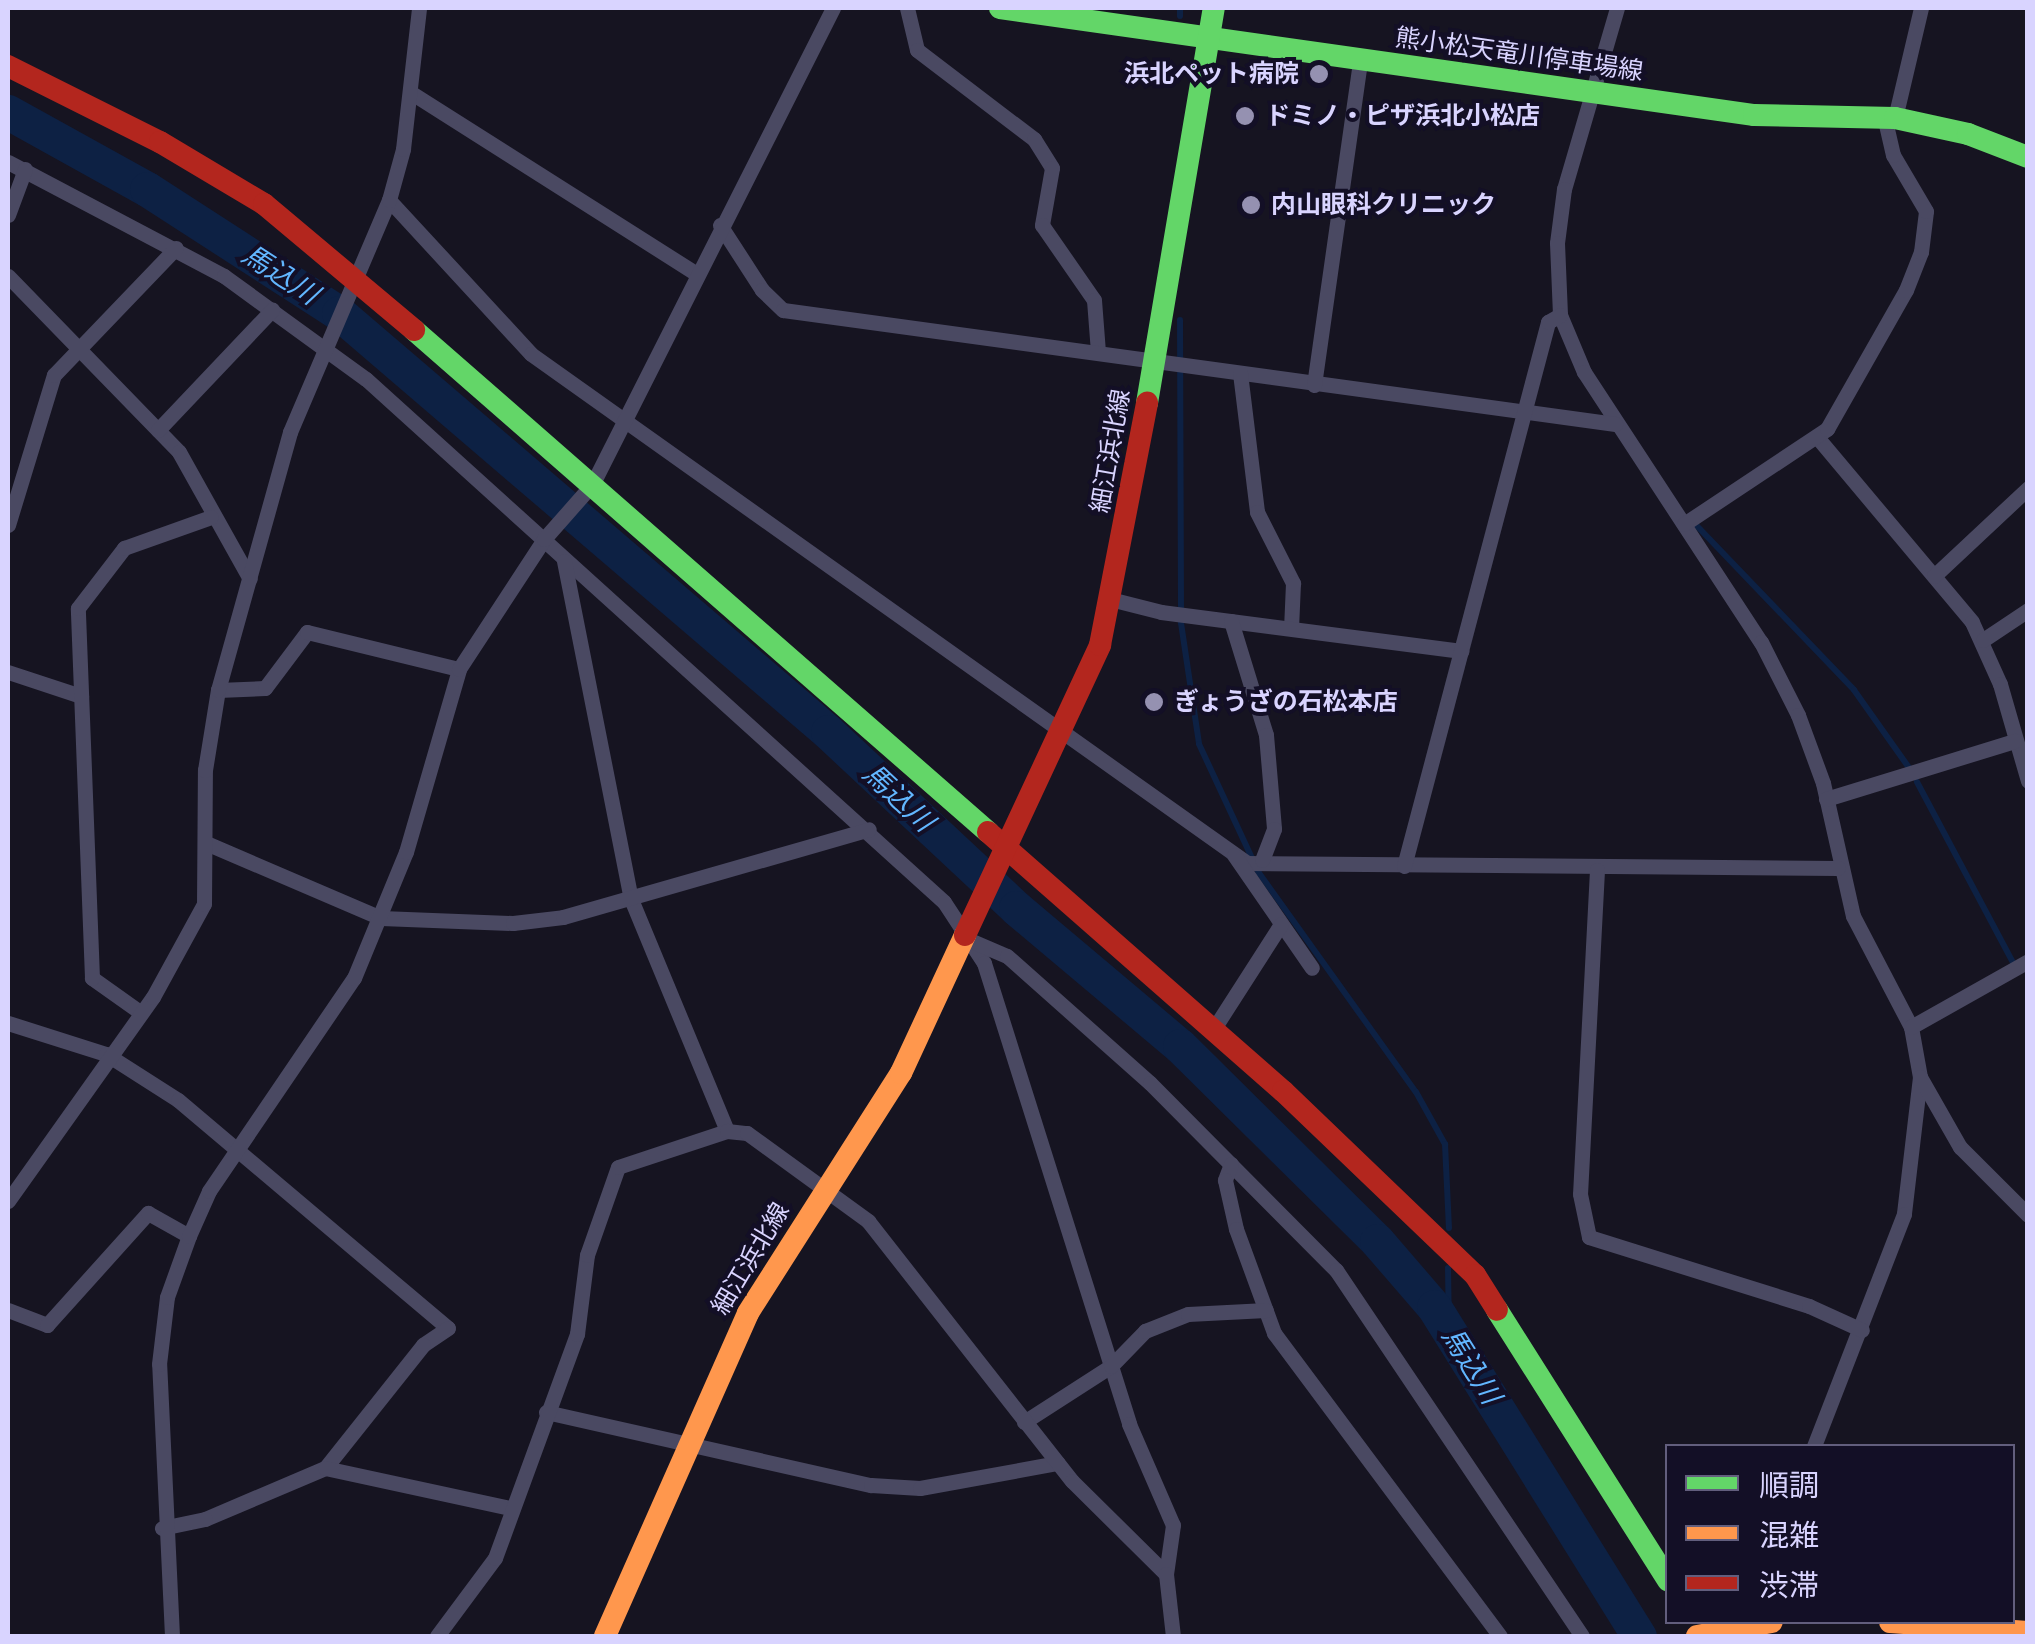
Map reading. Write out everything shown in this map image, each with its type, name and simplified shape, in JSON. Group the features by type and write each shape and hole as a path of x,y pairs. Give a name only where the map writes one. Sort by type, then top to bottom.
{"main road":[{"name":"熊小松天竜川停車場線","path":"1000,8 1754,114 1890,119 1968,134 2028,157"},
{"name":"細江浜北線","path":"605,1636 686,1440 748,1313 901,1073 1002,850 1062,731 1114,600 1163,361 1205,36 1214,8"},
{"path":"8,66 264,204 1213,1030 1416,1214 1474,1276 1665,1575"},
{"path":"1701,1632 1758,1624"},
{"path":"1909,1624 2028,1632"}],"street":[{"path":"8,1202 106,1054 190,940 204,904 205,770 218,690 290,432 389,200 410,92 419,8"},
{"path":"172,1636 162,1528 159,1364 167,1297 189,1236 236,1149 354,978 381,918 459,670 548,535 591,485 627,419 695,273 833,8"},
{"path":"907,8 917,50 1034,138 1052,168 1042,225 1094,300 1098,352"},
{"path":"1617,8 1588,93 1564,190 1560,315 1615,424 1684,524 1779,676 1826,799 1838,868 1853,916 1911,1027 1920,1077 1904,1214 1815,1444"},
{"path":"1684,524 1817,438 1855,384 1921,252 1926,211 1894,156 1890,119 1921,8"},
{"path":"1314,385 1360,60"},
{"path":"410,92 695,273"},
{"path":"8,162 176,248 328,341 548,535 564,560 870,829 967,930 984,963 1111,1366 1173,1525 1166,1574 1174,1636"},
{"path":"8,215 26,168"},
{"path":"389,200 530,354 627,419 1062,731 1249,858 1281,924 1312,968"},
{"path":"720,225 762,290 783,310 1615,424"},
{"path":"8,525 54,376 176,248"},
{"path":"8,276 83,348 179,452 211,517 250,578"},
{"path":"158,430 272,310"},
{"path":"1404,866 1548,322 1560,315"},
{"path":"1240,373 1257,512 1293,584 1291,628"},
{"path":"1817,438 1983,640 2028,781"},
{"path":"1934,576 2028,488"},
{"path":"140,1012 92,978 78,608 124,548 211,517"},
{"path":"564,560 631,899 727,1131"},
{"path":"1114,600 1231,621 1461,651"},
{"path":"1983,640 2028,610"},
{"path":"1231,621 1266,736 1274,829 1249,858"},
{"path":"218,690 264,688 307,632 459,670"},
{"path":"8,672 81,696"},
{"path":"1826,799 2015,741"},
{"path":"206,843 381,918 514,923 631,899 870,829"},
{"path":"1249,858 1597,870 1838,868"},
{"path":"1597,870 1580,1194 1589,1236 1809,1306 1862,1330"},
{"path":"1213,1030 1281,924"},
{"path":"967,930 1007,956 1231,1164 1336,1270 1582,1636"},
{"path":"1911,1027 2019,965"},
{"path":"8,1023 106,1054 178,1100 448,1328 423,1346 325,1468 204,1519 162,1528"},
{"path":"1920,1077 1960,1147 2028,1215"},
{"path":"436,1636 495,1558 510,1508 577,1334 587,1255 618,1166 727,1131 747,1133 868,1221 1058,1463 1166,1574"},
{"path":"1231,1164 1225,1180 1236,1229 1274,1333 1500,1636"},
{"path":"8,1310 47,1326 148,1213 189,1236"},
{"path":"1024,1422 1111,1366 1145,1331 1188,1314 1266,1310"},
{"path":"546,1412 686,1440 871,1485 920,1488 1058,1463"},
{"path":"325,1468 510,1508"}],"waterway":[{"path":"1180,8 1180,16"},
{"name":"馬込川","path":"8,112 147,189 339,313 828,732 1016,908 1180,1046 1377,1241 1434,1307 1639,1636"},
{"path":"1180,320 1181,623 1199,744 1259,873 1416,1092 1445,1144 1449,1228"},
{"path":"1697,526 1854,690 1910,769"},
{"path":"1917,782 2015,966"},
{"path":"1448,1268 1449,1330"}],"traffic: fast":[{"path":"1000,8 1754,115 1895,118 1968,134 2028,157"},
{"path":"1147,403 1214,8"},
{"path":"414,330 988,832"},
{"path":"1497,1310 1665,1576"}],"traffic: slow":[{"path":"605,1636 748,1313 901,1073 965,935"},
{"path":"1697,1636 1761,1624"},
{"path":"1918,1624 2028,1632"}],"traffic: jam":[{"path":"8,66 160,142 264,204 414,330"},
{"path":"965,935 1100,645 1147,403"},
{"path":"988,832 1283,1091 1475,1275 1497,1310"}],"place":[{"name":"浜北ペット病院","path":"1319,74"},
{"name":"ドミノ・ピザ浜北小松店","path":"1245,116"},
{"name":"内山眼科クリニック","path":"1251,205"},
{"name":"ぎょうざの石松本店","path":"1154,702"}]}
